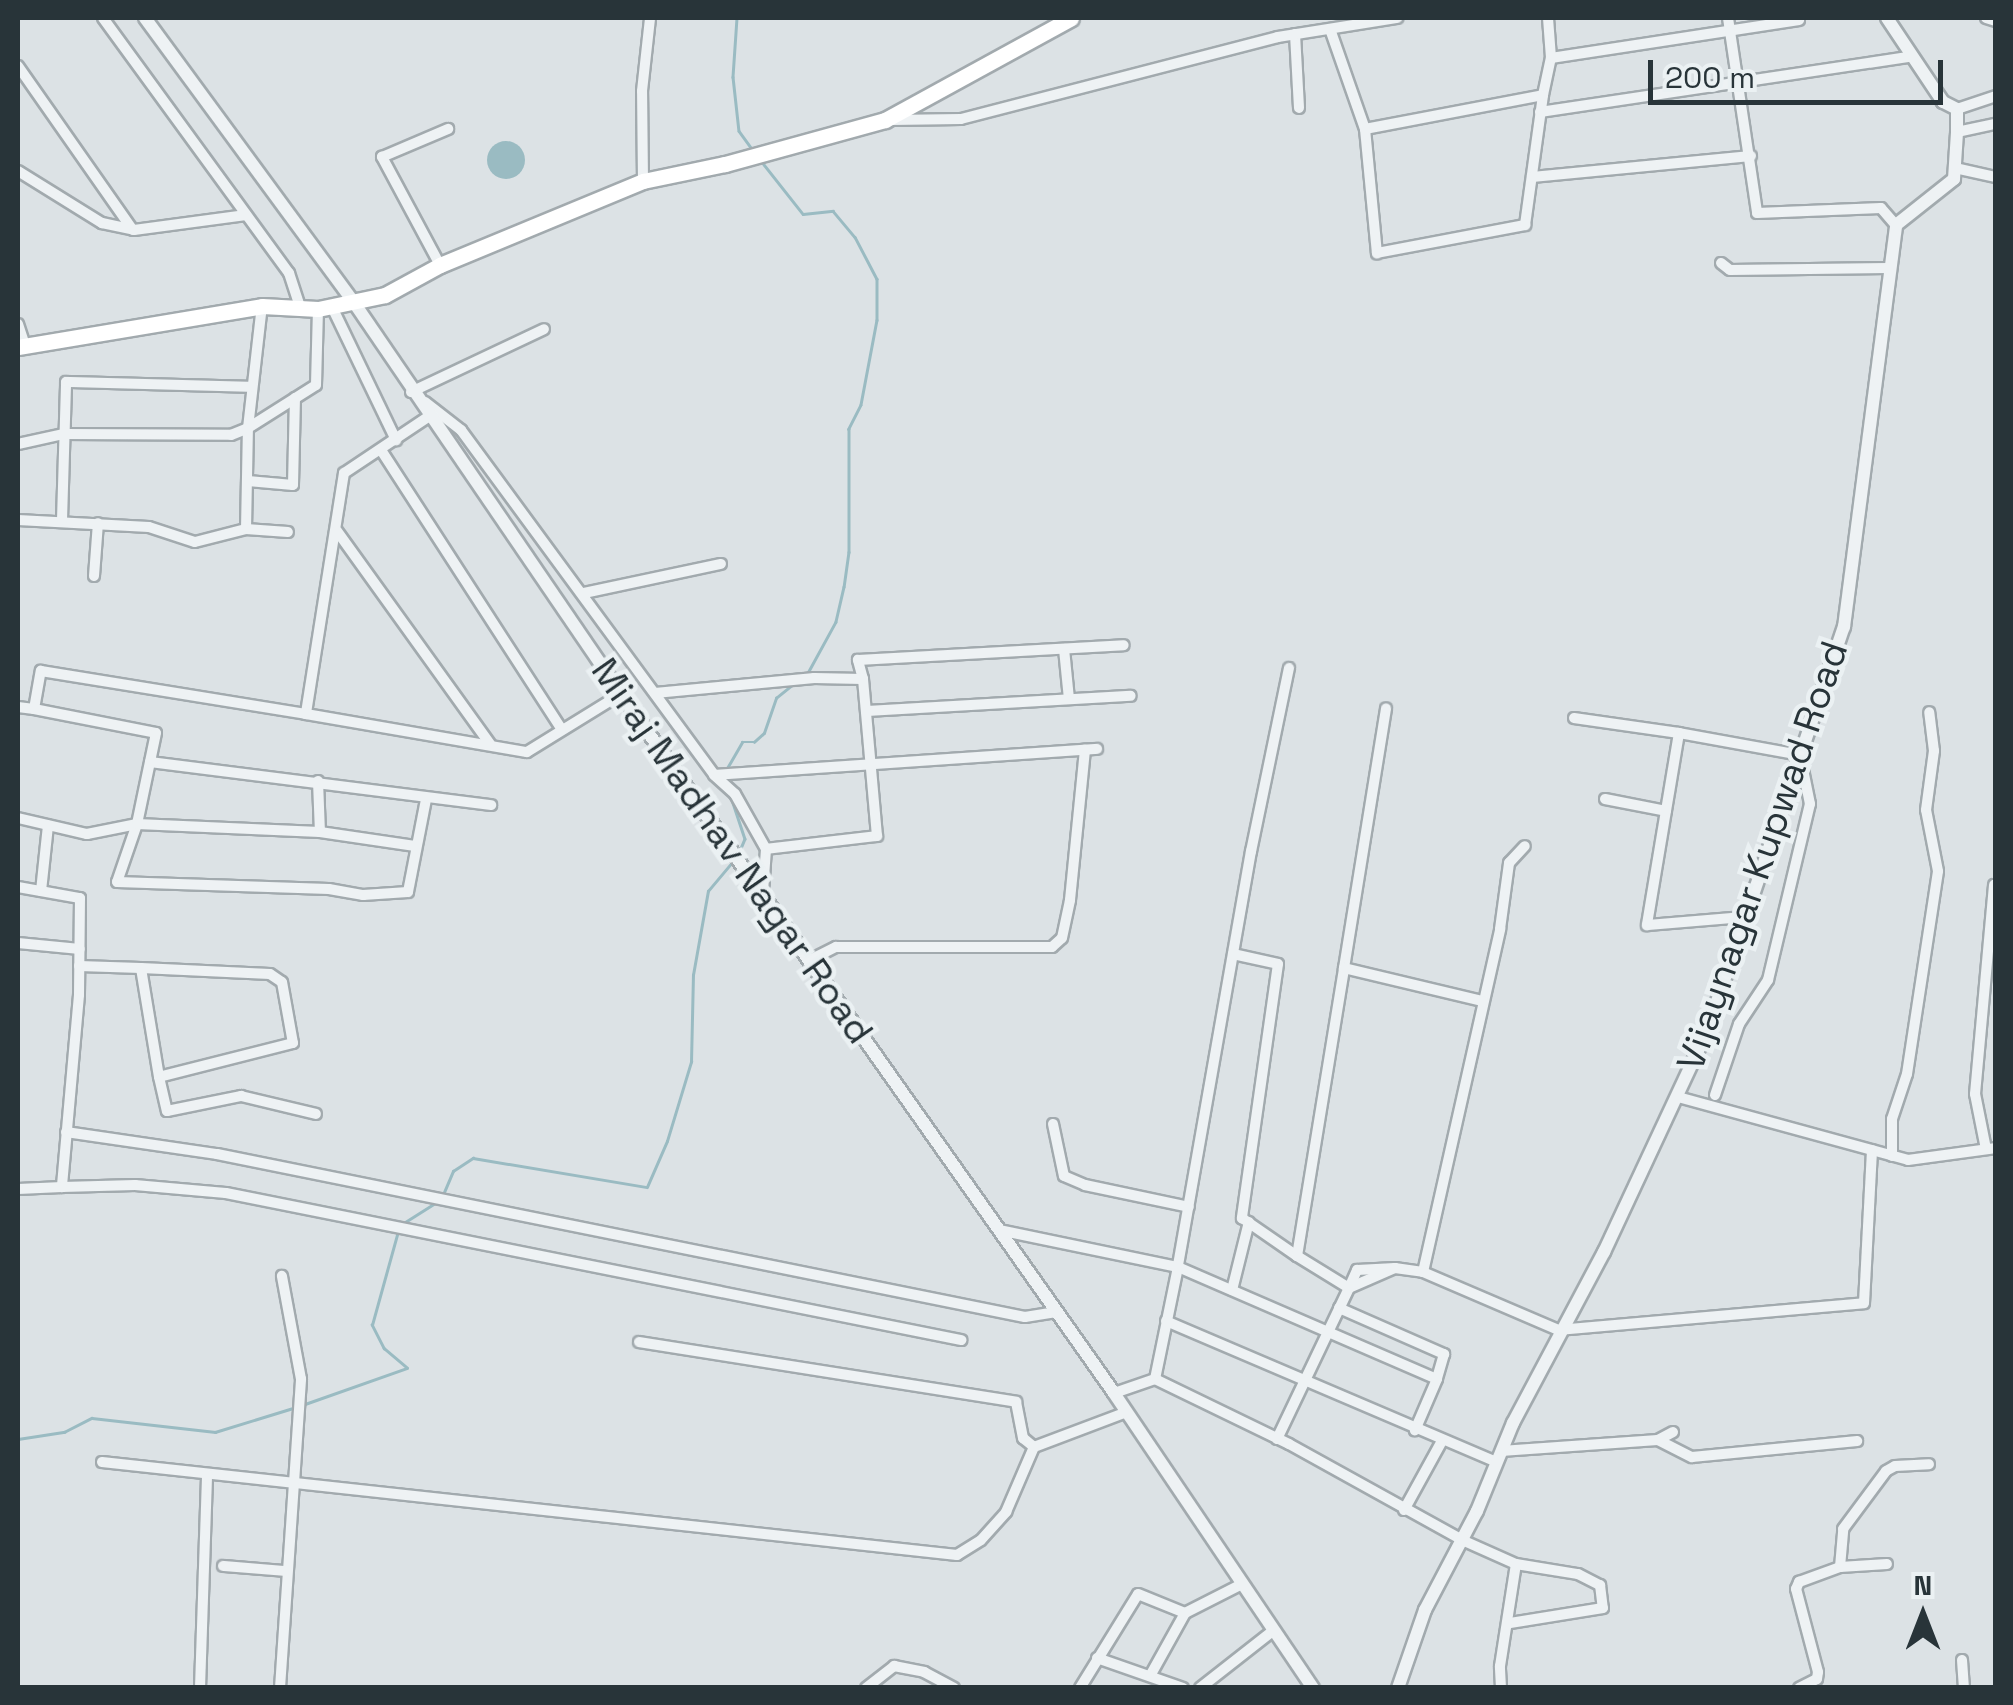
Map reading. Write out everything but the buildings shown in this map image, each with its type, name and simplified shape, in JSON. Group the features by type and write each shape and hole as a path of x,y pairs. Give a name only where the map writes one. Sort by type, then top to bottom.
{"main road":[{"path":"22,347 262,306 325,308 385,295 440,265 644,181 726,164 885,120 1071,18"}],"street":[{"path":"103,18 289,273 300,306"},
{"name":"Miraj Madhav Nagar Road","path":"145,18 353,301 428,417 1054,1312 1114,1392 1124,1413 1314,1688"},
{"path":"644,181 642,92 650,18"},
{"path":"885,120 960,119 1296,34 1398,18"},
{"path":"1330,29 1365,128 1377,253 1525,225 1542,96 1552,58 1548,18"},
{"path":"1728,18 1752,156 1756,213 1881,208 1896,225 1954,179 1957,109"},
{"path":"1888,18 1943,102 1957,109 1996,96"},
{"path":"1987,18 1996,21"},
{"path":"1552,58 1799,20"},
{"path":"1296,34 1300,108"},
{"path":"1540,112 1912,56"},
{"path":"18,66 134,230"},
{"path":"1365,128 1542,96"},
{"path":"1958,132 1996,124"},
{"path":"440,265 382,158 448,130"},
{"path":"1532,177 1752,156"},
{"path":"1954,168 1996,178"},
{"path":"18,170 102,223 134,230 246,216"},
{"name":"Vijaynagar Kupwad Road","path":"1398,1688 1424,1610 1462,1540 1558,1330 1604,1252 1707,1031 1844,627 1896,225"},
{"path":"1721,263 1730,270 1888,268"},
{"path":"246,528 248,428 262,306"},
{"path":"18,444 64,434 230,436 316,385 325,308"},
{"path":"325,308 396,440"},
{"path":"18,324 22,347"},
{"path":"544,330 410,391 462,430 714,775 735,794 766,849 762,892"},
{"path":"62,520 66,382 252,386"},
{"path":"248,481 292,484 295,398"},
{"path":"306,714 344,473 428,417"},
{"path":"381,450 562,730"},
{"path":"18,520 149,527 196,542 246,528 288,532"},
{"path":"94,576 98,522"},
{"path":"336,530 491,745"},
{"path":"584,593 721,564"},
{"path":"766,849 877,836 874,767 858,660 1124,645"},
{"path":"1064,648 1069,700"},
{"path":"1156,1378 1289,668"},
{"path":"34,709 41,671 528,752 621,694"},
{"path":"655,693 814,678 863,680"},
{"path":"867,710 1131,696"},
{"path":"18,708 156,733 137,824 117,882 329,890 363,895 408,892 426,799"},
{"path":"1296,1256 1386,708"},
{"path":"1892,1156 1892,1119 1907,1074 1938,870 1926,810 1934,751 1928,712"},
{"path":"1574,718 1800,755 1810,804 1786,912 1768,980 1738,1024 1715,1095"},
{"path":"1679,733 1646,925 1745,917"},
{"path":"714,775 1091,750 1070,900 1062,938 1052,947 836,947 810,960"},
{"path":"150,762 491,805"},
{"path":"318,781 320,832"},
{"path":"1605,799 1666,811"},
{"path":"18,818 86,834 137,824 320,832 415,846"},
{"path":"41,892 48,825"},
{"path":"1423,1272 1484,1001 1510,864 1525,846"},
{"path":"1678,1097 1908,1160 1991,1148 1976,1094 1994,885"},
{"path":"18,887 80,898 80,966 62,1187"},
{"path":"18,943 80,949"},
{"path":"1233,954 1278,964 1242,1218 1349,1288"},
{"path":"80,966 270,974 282,982 292,1043 159,1076"},
{"path":"140,968 167,1111 241,1096 316,1114"},
{"path":"1344,968 1484,1001"},
{"path":"1054,1124 1064,1176 1085,1185 1189,1206"},
{"path":"66,1132 235,1158 1026,1317 1054,1312"},
{"path":"1278,1438 1358,1270 1394,1268 1423,1272 1558,1330 1864,1303 1872,1150"},
{"path":"18,1189 135,1185 226,1193 961,1340"},
{"path":"1232,1290 1249,1222"},
{"path":"998,1230 1178,1267 1437,1379"},
{"path":"280,1688 301,1379 282,1276"},
{"path":"1339,1308 1444,1354 1415,1430"},
{"path":"1166,1321 1415,1430 1499,1457 1658,1440 1674,1432"},
{"path":"638,1342 1016,1402 1023,1438 1034,1447"},
{"path":"1114,1392 1156,1378 1278,1438 1462,1540 1516,1564 1593,1579 1600,1584 1602,1608 1510,1623"},
{"path":"102,1462 957,1555 981,1540 1006,1512 1034,1447 1124,1413"},
{"path":"1404,1510 1442,1440"},
{"path":"1658,1440 1692,1457 1857,1441"},
{"path":"1840,1567 1843,1530 1886,1471 1929,1464"},
{"path":"200,1688 207,1474"},
{"path":"1501,1688 1500,1666 1510,1623 1516,1564"},
{"path":"1800,1688 1817,1679 1818,1672 1796,1589 1799,1582 1840,1567 1888,1564"},
{"path":"223,1566 285,1571"},
{"path":"1150,1676 1185,1613 1242,1584"},
{"path":"1080,1688 1138,1594 1185,1613"},
{"path":"1200,1688 1274,1630"},
{"path":"1097,1658 1183,1688"},
{"path":"1962,1660 1964,1688"},
{"path":"866,1688 894,1666 924,1672 954,1688"}],"water":[{"path":"506,141 519,147 525,160 519,173 506,179 493,173 487,160 493,147"}],"waterway":[{"path":"737,18 733,77 739,131 754,152"},
{"path":"762,162 803,214 833,211 855,237 877,279 877,320 861,405 849,429 849,552 844,587 836,622 807,675"},
{"path":"726,770 742,742 754,742 764,733 776,698 792,685"},
{"path":"731,797 745,839 740,851"},
{"path":"442,1197 453,1171 473,1158 647,1187 667,1141 691,1062 693,975 708,891 733,861"},
{"path":"402,1224 437,1202"},
{"path":"305,1404 407,1368 384,1349 372,1325 398,1231"},
{"path":"18,1439 64,1432 92,1418 215,1432 293,1408"}]}
